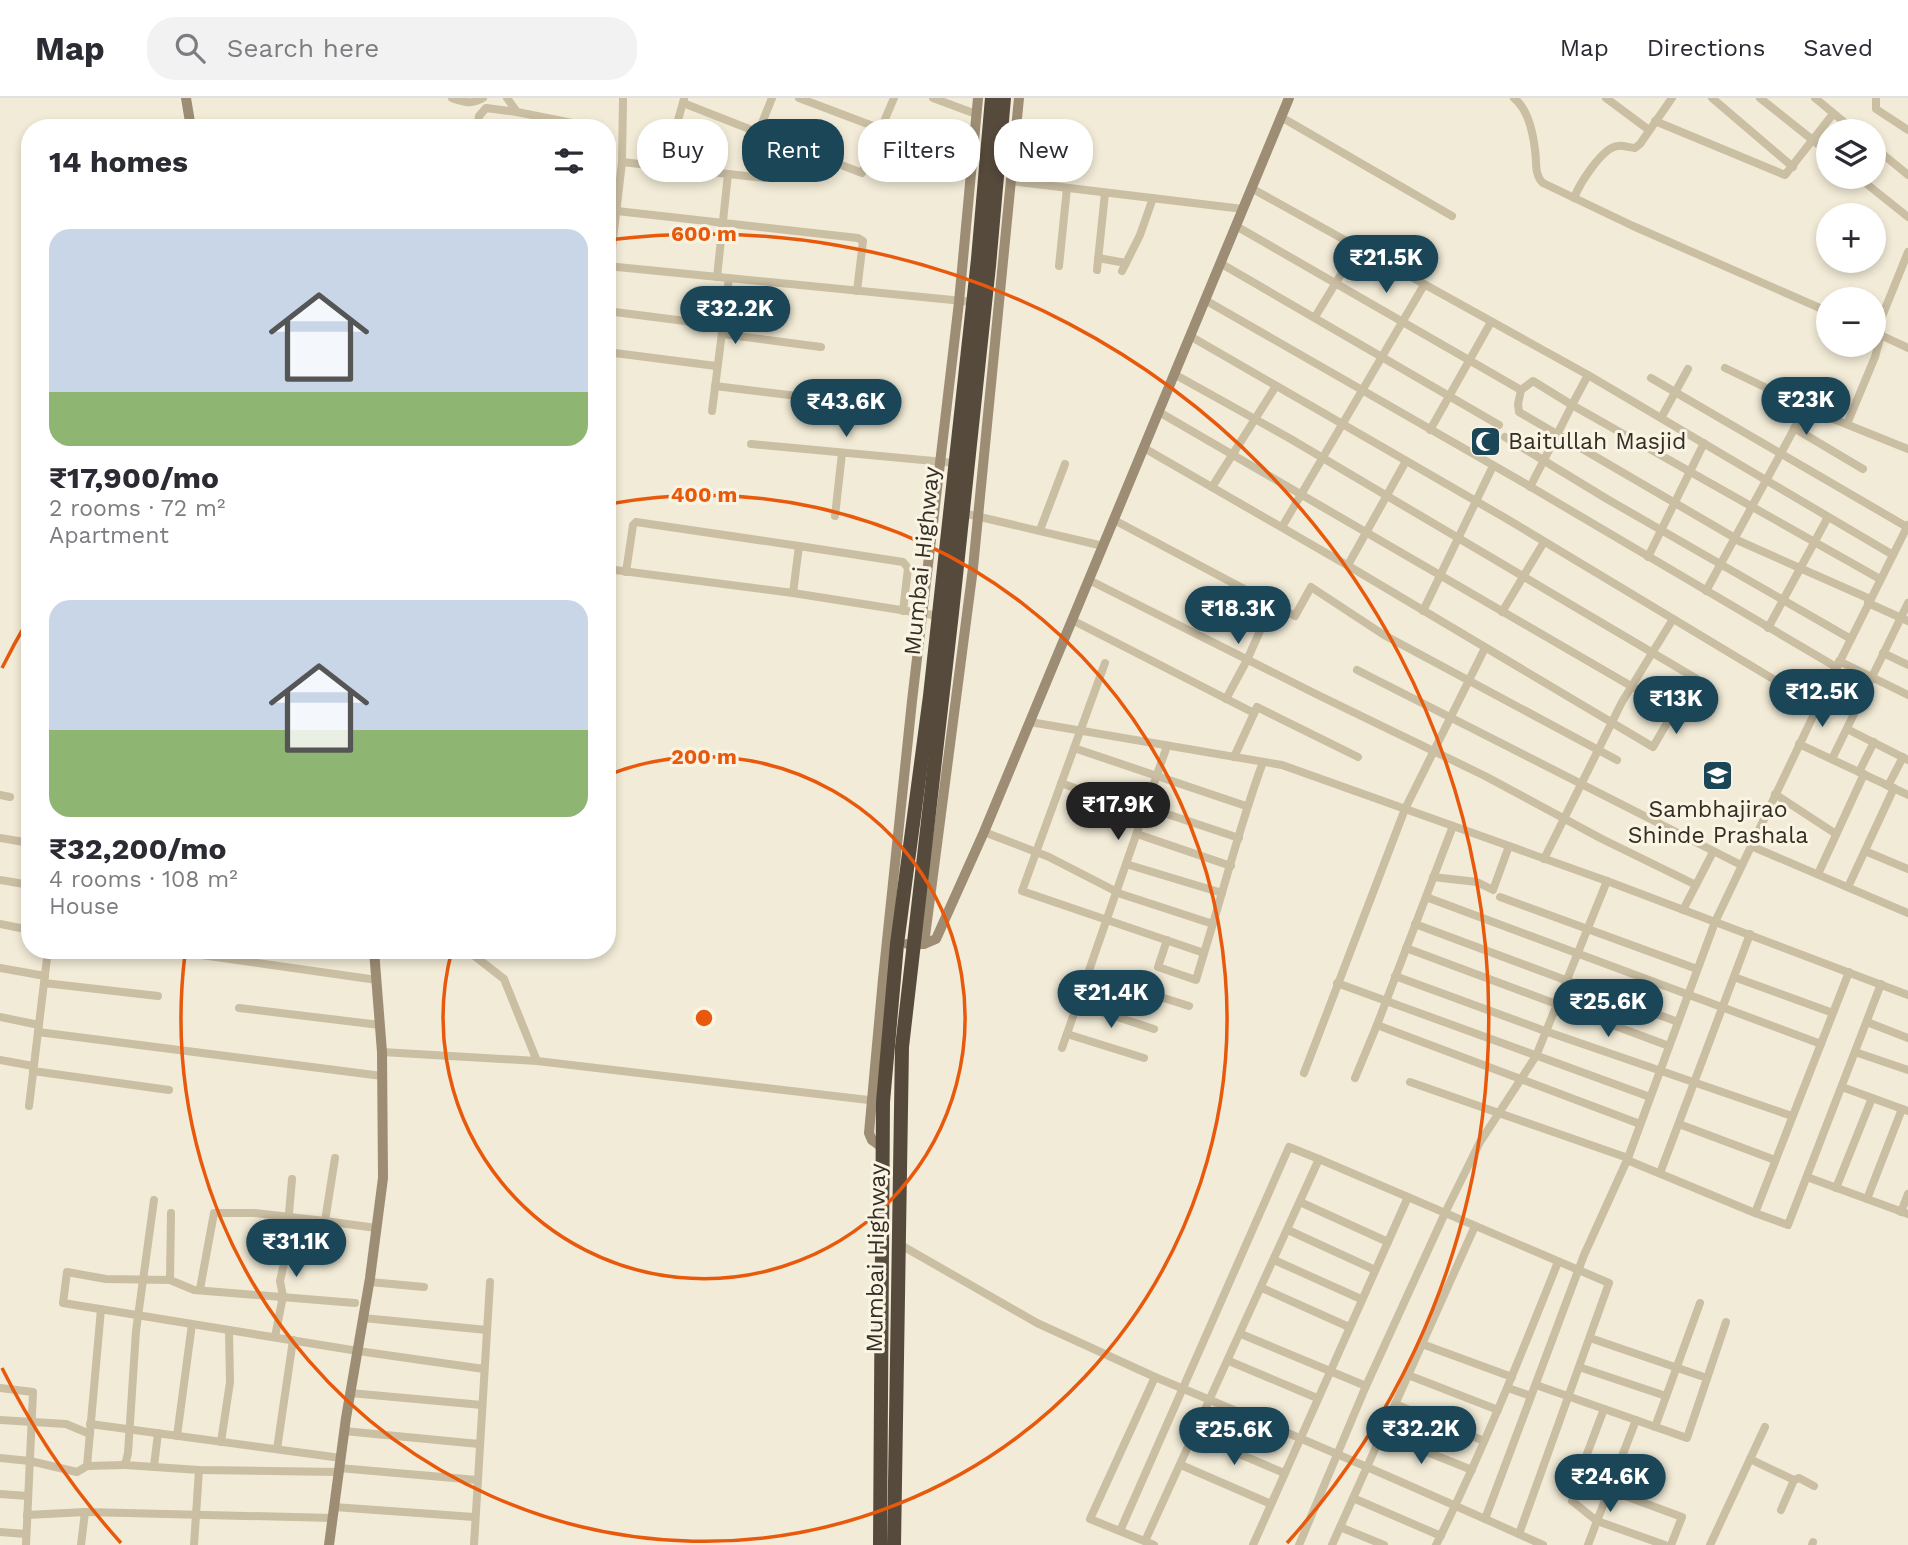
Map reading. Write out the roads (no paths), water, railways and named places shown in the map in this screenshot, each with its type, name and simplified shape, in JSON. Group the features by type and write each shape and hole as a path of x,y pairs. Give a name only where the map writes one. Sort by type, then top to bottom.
{"highway":[{"name":"Mumbai Highway","path":"880,1545 883,1148 877,1101 892,943 939,616 955,463 966,302 990,98"},
{"name":"Mumbai Highway","path":"894,1545 902,1047 910,973 919,945 917,914 971,514 989,266 990,98"}],"street":[{"path":"186,98 190,119"},
{"path":"452,98 476,103 483,98"},
{"path":"507,98 517,112"},
{"path":"616,218 622,162 623,98"},
{"path":"763,119 772,98"},
{"path":"799,98 858,120"},
{"path":"885,119 894,98"},
{"path":"933,98 976,114"},
{"path":"990,98 976,114 966,302 939,463 922,614 892,943 919,945 936,939 984,832 1289,98"},
{"path":"1017,119 1019,98"},
{"path":"1514,98 1526,112 1535,148 1538,179 1543,183 1816,306"},
{"path":"1606,98 1649,130"},
{"path":"1712,98 1793,167"},
{"path":"1760,98 1816,143"},
{"path":"1815,98 1839,119"},
{"path":"1876,98 1876,109 1908,130"},
{"path":"678,119 684,100 742,125"},
{"path":"1574,198 1581,180 1611,149 1618,146 1635,148 1667,100"},
{"path":"479,119 481,111 486,108 552,119"},
{"path":"1655,121 1785,175 1833,114"},
{"path":"1281,117 1452,216"},
{"path":"1886,157 1908,175"},
{"path":"622,162 637,164"},
{"path":"728,174 742,176"},
{"path":"717,277 727,182"},
{"path":"919,945 973,568 971,514 1011,182"},
{"path":"1019,182 1243,209"},
{"path":"1059,266 1067,188"},
{"path":"1251,188 1588,375 1893,555"},
{"path":"1873,189 1908,217"},
{"path":"1097,270 1105,193"},
{"path":"1098,258 1124,267 1140,235 1153,198"},
{"path":"617,211 858,238 863,241 857,291"},
{"path":"1236,226 1521,390"},
{"path":"1315,317 1357,247"},
{"path":"1886,307 1908,252"},
{"path":"1220,263 1499,425"},
{"path":"616,267 966,302"},
{"path":"712,411 729,278"},
{"path":"1282,527 1424,285"},
{"path":"1205,300 1769,628 1838,664 1908,695"},
{"path":"616,312 821,347"},
{"path":"1430,430 1491,322"},
{"path":"1190,336 1476,501 1818,706"},
{"path":"1886,338 1908,348"},
{"path":"616,353 716,366"},
{"path":"1847,424 1875,357"},
{"path":"1725,368 1806,407 1908,449"},
{"path":"1661,418 1688,369"},
{"path":"1174,374 1698,679"},
{"path":"1530,487 1588,375"},
{"path":"1485,1519 1579,1270 1627,1159 1715,922 1799,744 1908,526 1651,378"},
{"path":"1880,579 1689,473 1533,381 1521,390 1519,412 1735,538 1905,619"},
{"path":"715,386 822,398"},
{"path":"1212,487 1276,386"},
{"path":"1706,592 1806,407"},
{"path":"1144,447 1653,747 1674,711 1159,412"},
{"path":"1794,428 1863,468"},
{"path":"1505,437 1851,639"},
{"path":"1648,557 1704,443"},
{"path":"751,444 955,463"},
{"path":"835,516 842,453"},
{"path":"1348,565 1406,461"},
{"path":"1040,530 1065,464"},
{"path":"1423,611 1493,466"},
{"path":"971,514 1103,546"},
{"path":"1769,628 1828,517"},
{"path":"1114,520 1295,616 1311,587 1384,635 1617,760"},
{"path":"626,572 636,522 903,562 908,568 903,611"},
{"path":"1502,612 1544,542"},
{"path":"793,593 799,546"},
{"path":"616,570 793,593 939,616"},
{"path":"1089,580 1696,885"},
{"path":"1832,759 1884,653 1905,619 1908,603"},
{"path":"1226,699 1272,604"},
{"path":"1544,859 1611,722 1673,619"},
{"path":"1072,620 1254,713"},
{"path":"1304,1073 1405,809 1485,648"},
{"path":"1884,653 1908,665"},
{"path":"1105,663 1022,891 1204,953"},
{"path":"1357,670 1741,865"},
{"path":"1234,757 1257,707 1358,757"},
{"path":"1030,722 1282,765 1607,881 1908,995"},
{"path":"1847,729 1905,758 1848,887"},
{"path":"1818,874 1874,742"},
{"path":"1799,744 1908,795"},
{"path":"1062,1048 1167,746"},
{"path":"1074,748 1246,806"},
{"path":"1167,940 1158,967 1196,980 1240,838 1246,806 1263,762"},
{"path":"1061,783 1240,838"},
{"path":"1775,794 1836,834"},
{"path":"0,795 10,797"},
{"path":"1355,1078 1453,826"},
{"path":"984,832 1036,852 1121,894 1213,924"},
{"path":"1137,834 1231,866"},
{"path":"0,838 21,842"},
{"path":"1433,877 1477,882 1493,890 1509,846"},
{"path":"1751,846 1908,913"},
{"path":"1865,851 1908,869"},
{"path":"1683,910 1713,852"},
{"path":"1126,864 1223,893"},
{"path":"0,880 21,884"},
{"path":"1299,1545 1366,1386 1444,1213 1480,1142 1536,1056 1607,881"},
{"path":"1426,897 1821,1044"},
{"path":"1500,897 1697,969"},
{"path":"0,924 21,928"},
{"path":"1415,924 1678,1022"},
{"path":"1660,1173 1750,934"},
{"path":"1406,948 1669,1046"},
{"path":"29,1106 47,959"},
{"path":"229,959 377,980"},
{"path":"336,1545 329,1545 333,1513 350,1393 370,1282 383,1178 382,1052 375,959"},
{"path":"478,959 504,979 537,1060"},
{"path":"0,968 44,979 158,996"},
{"path":"1755,1213 1849,972"},
{"path":"1088,974 1189,1006"},
{"path":"1395,976 1792,1116"},
{"path":"1734,977 1833,1013"},
{"path":"1338,983 1650,1097"},
{"path":"1410,1082 1627,1159 1755,1213 1788,1224 1881,984"},
{"path":"1077,1004 1154,1029"},
{"path":"239,1008 380,1025"},
{"path":"0,1017 38,1028 382,1076"},
{"path":"1867,1022 1908,1038"},
{"path":"1377,1025 1640,1124"},
{"path":"1067,1034 1144,1058"},
{"path":"382,1052 537,1060 877,1101"},
{"path":"1855,1052 1908,1070"},
{"path":"0,1060 33,1069 169,1090"},
{"path":"1842,1087 1905,1110 1867,1199"},
{"path":"1836,1188 1872,1098"},
{"path":"1679,1124 1775,1160"},
{"path":"1120,1531 1289,1147 1609,1283 1519,1534"},
{"path":"325,1221 335,1158"},
{"path":"1145,1541 1319,1159"},
{"path":"1807,1177 1905,1213 1908,1194"},
{"path":"275,1337 283,1296 281,1281 292,1180"},
{"path":"1252,1545 1408,1197"},
{"path":"125,1465 138,1315 153,1200"},
{"path":"1300,1202 1388,1242"},
{"path":"170,1280 171,1213"},
{"path":"200,1289 214,1213 255,1213 376,1228"},
{"path":"1332,1545 1475,1226"},
{"path":"1288,1230 1375,1270"},
{"path":"899,1244 1037,1324 1543,1545"},
{"path":"1274,1260 1362,1298"},
{"path":"1436,1545 1485,1441 1559,1262"},
{"path":"355,1303 194,1290 170,1280 106,1279 67,1272 63,1303 484,1369"},
{"path":"370,1282 424,1287"},
{"path":"474,1545 490,1282"},
{"path":"1262,1288 1349,1327"},
{"path":"1656,1427 1700,1303"},
{"path":"87,1466 101,1309"},
{"path":"363,1318 487,1330"},
{"path":"1536,1385 1687,1438 1726,1322"},
{"path":"177,1436 192,1324"},
{"path":"221,1442 230,1382 229,1330"},
{"path":"1241,1334 1366,1386"},
{"path":"1590,1338 1707,1378"},
{"path":"277,1449 293,1340"},
{"path":"1422,1344 1512,1377"},
{"path":"1229,1361 1317,1398"},
{"path":"1579,1367 1666,1396"},
{"path":"1408,1375 1498,1410"},
{"path":"1154,1545 1090,1519 1155,1377"},
{"path":"0,1388 33,1392 26,1545"},
{"path":"1508,1388 1531,1396"},
{"path":"350,1393 482,1405"},
{"path":"1395,1404 1485,1441"},
{"path":"1579,1475 1604,1409"},
{"path":"0,1420 66,1424 90,1434"},
{"path":"1588,1545 1636,1420"},
{"path":"90,1424 277,1449 340,1466"},
{"path":"1710,1545 1765,1427"},
{"path":"344,1431 479,1444"},
{"path":"154,1466 158,1433"},
{"path":"1382,1434 1472,1470"},
{"path":"1195,1435 1284,1473"},
{"path":"0,1458 30,1461 77,1472 87,1466 125,1465 199,1470 340,1466 477,1480"},
{"path":"1750,1459 1794,1480 1799,1478 1814,1486"},
{"path":"1181,1465 1271,1504"},
{"path":"194,1545 199,1470"},
{"path":"1781,1510 1794,1480"},
{"path":"1609,1490 1682,1517 1671,1545"},
{"path":"0,1493 28,1496"},
{"path":"1353,1498 1441,1536"},
{"path":"1572,1501 1597,1521 1665,1545"},
{"path":"27,1515 85,1512 196,1515 333,1513 474,1517"},
{"path":"81,1545 85,1512"},
{"path":"1340,1527 1384,1545"},
{"path":"0,1532 26,1534"}],"place":[{"name":"Baitullah Masjid","path":"1485,441"},
{"name":"Sambhajirao Shinde Prashala","path":"1718,775"}]}
